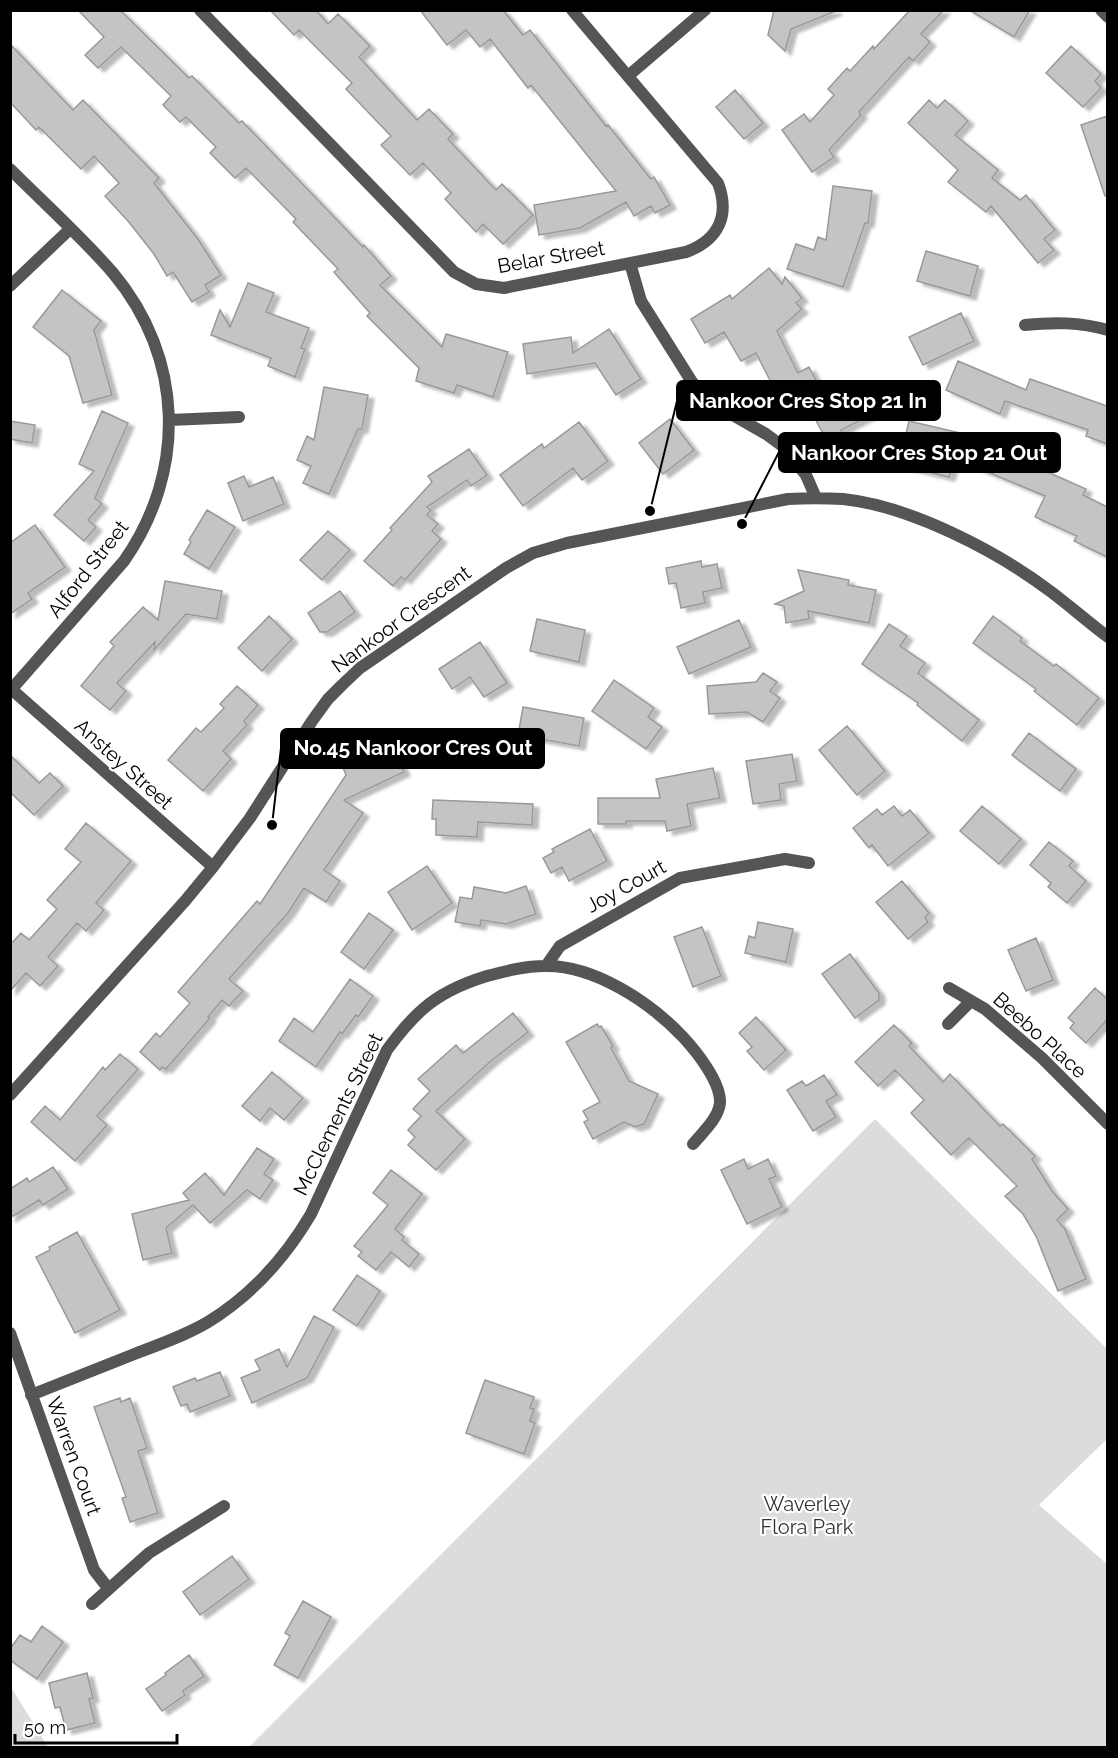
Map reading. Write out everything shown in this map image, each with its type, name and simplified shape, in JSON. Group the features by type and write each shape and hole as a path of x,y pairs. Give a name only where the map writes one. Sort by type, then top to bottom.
{"street":[{"name":"Belar Street","path":"200,10 454,272 476,284 504,288 699,248 716,231 721,219 723,195 718,183 572,10"},
{"path":"628,76 705,10"},
{"path":"1101,10 1107,17"},
{"name":"Alford Street","path":"10,169 113,273 131,298 145,323 163,373 168,394 170,420 170,444 159,494 138,541 117,569 11,690"},
{"path":"10,286 70,229"},
{"path":"630,263 641,301 692,382 717,406 781,445 806,475 816,498"},
{"path":"1025,325 1067,322 1107,330"},
{"path":"170,420 239,417"},
{"name":"Nankoor Crescent","path":"10,1095 213,867 250,818 312,720 328,699 360,668 506,568 532,553 567,543 788,499 844,500 870,505 931,524 974,545 1023,572 1107,637"},
{"name":"Anstey Street","path":"11,690 213,867"},
{"name":"Joy Court","path":"546,966 560,946 680,878 785,859 809,863"},
{"name":"McClements Street","path":"31,1395 182,1335 208,1322 234,1304 279,1261 297,1238 311,1214 387,1050 405,1026 424,1008 446,993 472,981 500,972 546,966 571,969 625,990 649,1007 678,1031 697,1052 719,1092 720,1104 717,1113 693,1144"},
{"name":"Beebo Place","path":"949,988 985,1009 1042,1058 1107,1124"},
{"name":"Beebo Place","path":"948,1024 971,1001"},
{"name":"Warren Court","path":"10,1333 94,1570 108,1588"},
{"path":"92,1604 149,1553 224,1506"}],"green space":[{"name":"Waverley Flora Park","path":"875,1119 1107,1349 1107,1439 1039,1505 1107,1564 1107,1747 249,1747"},
{"path":"11,1687 48,1747 11,1747"}],"building":[{"path":"78,10 120,10 189,78 192,76 239,123 242,121 363,247 364,245 391,276 380,285 442,347 446,334 508,352 493,397 457,385 454,393 416,381 419,368 367,316 370,313 334,272 338,269 293,222 296,219 246,168 235,178 210,153 216,147 186,117 180,122 163,105 171,96 121,47 98,68 85,55 104,37"},
{"path":"270,10 316,10 328,24 338,14 370,46 359,57 417,120 429,109 453,134 448,139 496,190 502,184 533,215 503,244 483,224 476,232 445,199 451,193 423,163 410,175 381,145 391,136 346,89 352,83 299,30 294,35"},
{"path":"420,10 503,10 523,35 530,30 606,126 608,125 651,179 654,177 670,205 655,213 651,206 634,216 626,202 580,228 539,235 534,205 616,191 531,85 528,88 490,39 480,47 466,30 447,45"},
{"path":"774,10 836,11 791,29 785,51 768,35"},
{"path":"910,10 944,10 921,34 930,42 913,61 909,57 859,112 861,115 829,150 834,157 812,172 782,130 804,114 810,122 834,95 828,89 847,68 850,71 873,46 874,49"},
{"path":"969,10 1030,10 1014,37"},
{"path":"10,44 73,110 83,100 159,178 154,183 198,239 221,275 205,285 209,292 192,302 173,272 167,276 154,254 105,196 119,183 94,156 81,169 39,127 36,130 10,102"},
{"path":"1071,46 1101,74 1095,81 1101,88 1083,107 1046,73"},
{"path":"735,90 763,123 744,139 716,107"},
{"path":"929,100 937,108 945,100 968,121 955,135 998,170 992,178 1020,200 1026,195 1055,230 1044,239 1054,250 1038,263 991,206 986,212 948,182 958,170 908,123"},
{"path":"1107,116 1107,196 1105,196 1081,125"},
{"path":"833,186 872,191 868,223 865,223 843,287 787,269 796,244 814,250 818,237 826,240"},
{"path":"926,251 978,266 970,296 917,281"},
{"path":"769,268 782,284 785,277 802,298 796,303 802,309 777,331 798,373 809,367 828,403 869,381 884,408 841,430 843,435 828,443 805,400 797,404 787,384 775,390 756,353 741,361 724,332 705,343 691,319 730,295 732,299"},
{"path":"248,283 274,293 266,312 309,328 301,348 305,349 295,377 268,366 271,358 211,335 220,310 230,327"},
{"path":"62,290 101,321 94,330 112,395 83,403 69,356 33,327"},
{"path":"961,313 974,341 923,365 909,337"},
{"path":"609,329 641,379 616,395 595,363 527,374 523,344 571,337 573,353"},
{"path":"958,361 1026,390 1030,379 1107,406 1107,444 1086,436 1088,430 1005,401 1000,414 946,390"},
{"path":"324,387 368,395 362,429 358,429 329,494 303,483 311,466 297,460 307,436 314,440"},
{"path":"102,411 128,423 95,498 102,504 88,520 96,527 84,541 54,515 94,471 79,464"},
{"path":"670,419 694,450 663,474 639,443"},
{"path":"10,421 35,425 32,443 10,439"},
{"path":"909,421 977,437 978,435 1025,456 1023,461 1086,489 1083,495 1107,507 1107,557 1074,541 1077,536 1035,517 1045,496 954,458 949,477 899,465"},
{"path":"579,422 608,461 582,480 573,468 523,506 500,475 542,444 544,448"},
{"path":"469,449 487,475 471,486 467,480 427,507 431,510 427,515 438,524 432,531 441,539 405,580 401,577 393,586 364,561 392,530 390,528 432,482 428,476"},
{"path":"244,476 249,487 273,477 284,504 243,521 228,483"},
{"path":"207,510 235,527 209,569 184,554 191,542 189,540"},
{"path":"35,525 65,567 28,593 32,599 10,614 10,543"},
{"path":"328,531 350,550 322,580 300,560"},
{"path":"701,561 702,567 717,564 722,588 703,592 705,603 681,608 676,583 669,584 666,568"},
{"path":"798,570 849,580 848,585 876,590 869,623 808,611 809,619 786,623 784,606 775,604 804,591"},
{"path":"165,581 222,591 217,619 186,614 154,650 155,642 117,683 126,691 110,710 81,686 114,646 110,642 143,607 158,620"},
{"path":"340,591 355,612 327,632 320,632 308,613"},
{"path":"269,616 292,639 262,671 238,648"},
{"path":"993,616 1022,638 1020,641 1054,666 1056,664 1099,698 1077,725 1034,691 1036,689 973,643"},
{"path":"537,619 585,630 579,662 530,651"},
{"path":"739,620 751,647 689,674 677,647"},
{"path":"889,624 907,636 900,646 925,663 918,673 979,720 962,741 917,705 918,703 862,664"},
{"path":"480,642 507,683 484,697 470,677 452,689 439,669"},
{"path":"763,673 777,682 770,691 780,698 763,722 747,712 709,714 707,686 756,682"},
{"path":"614,680 654,708 648,717 662,727 646,749 592,711"},
{"path":"237,686 258,705 244,721 247,725 223,751 231,759 203,791 168,760 196,728 201,732 224,708 220,704"},
{"path":"523,707 584,718 579,746 518,735"},
{"path":"847,726 885,771 857,795 819,750"},
{"path":"1029,733 1076,769 1060,791 1012,755"},
{"path":"391,745 404,772 344,800 363,813 324,870 340,881 326,902 304,888 288,913 229,979 243,991 229,1006 222,1000 208,1017 210,1018 166,1069 162,1067 160,1070 140,1052 156,1033 160,1037 190,1003 178,992 257,901 260,904 346,775 341,763 363,753 365,757"},
{"path":"792,754 797,781 779,784 781,800 753,804 746,761"},
{"path":"10,755 39,783 50,773 63,786 34,815 10,792"},
{"path":"713,768 720,798 687,804 691,826 667,831 665,821 598,824 598,798 660,798 656,779"},
{"path":"433,800 533,804 532,825 478,822 477,837 436,835 436,819 432,819"},
{"path":"894,806 902,816 910,810 929,833 888,866 872,845 869,848 853,828 877,809 882,815"},
{"path":"982,806 1021,839 999,864 960,831"},
{"path":"86,823 131,861 96,903 104,910 86,931 77,923 48,957 58,966 40,986 26,973 10,991 10,945 21,933 29,940 57,909 47,900 81,862 65,849"},
{"path":"590,829 607,861 569,881 562,867 551,873 543,858 554,852 552,849"},
{"path":"1049,842 1073,861 1069,866 1086,881 1067,903 1048,887 1051,883 1030,865"},
{"path":"427,866 452,903 412,930 388,892"},
{"path":"902,881 929,913 925,917 928,922 908,939 876,902"},
{"path":"526,886 536,914 506,924 481,920 480,926 455,922 460,897 472,899 474,887 506,893"},
{"path":"369,913 393,930 364,969 341,952"},
{"path":"758,922 793,929 786,962 745,953 749,936 755,938"},
{"path":"702,927 721,976 693,987 674,937"},
{"path":"1036,938 1053,980 1026,991 1008,950"},
{"path":"850,954 879,993 879,1000 855,1018 822,974"},
{"path":"350,979 373,996 358,1017 356,1015 342,1034 340,1032 316,1067 279,1041 294,1018 313,1032"},
{"path":"1095,988 1107,999 1107,1020 1086,1043 1070,1028 1074,1023 1068,1018"},
{"path":"513,1013 528,1032 491,1061 436,1111 465,1139 436,1170 408,1145 415,1137 408,1130 421,1116 413,1109 430,1091 418,1079 456,1045 463,1053"},
{"path":"756,1017 786,1050 764,1070 747,1051 752,1047 739,1033"},
{"path":"597,1024 601,1026 613,1046 611,1048 629,1081 658,1094 644,1124 635,1127 624,1122 593,1139 584,1122 588,1120 583,1111 600,1102 566,1042"},
{"path":"894,1025 912,1043 909,1046 943,1082 950,1074 1000,1126 1003,1124 1035,1156 1032,1159 1052,1191 1068,1209 1057,1220 1065,1229 1086,1279 1058,1291 1036,1236 1023,1214 1005,1196 1017,1186 969,1138 951,1155 911,1113 924,1100 895,1070 878,1086 855,1062"},
{"path":"120,1054 138,1069 97,1116 107,1125 75,1161 31,1122 45,1106 60,1120 103,1067 105,1070"},
{"path":"272,1072 303,1098 284,1120 270,1108 260,1121 242,1106"},
{"path":"824,1075 837,1095 826,1101 836,1117 813,1131 787,1090 802,1081 806,1086"},
{"path":"257,1148 274,1159 264,1174 273,1180 260,1199 247,1190 210,1223 193,1205 166,1228 172,1253 143,1260 132,1214 189,1200 183,1193 205,1173 224,1195"},
{"path":"744,1159 748,1169 768,1159 776,1176 769,1179 782,1207 747,1224 721,1170"},
{"path":"53,1167 68,1189 43,1205 39,1200 10,1218 10,1189 27,1178 29,1182"},
{"path":"391,1170 422,1194 395,1229 404,1237 402,1240 419,1254 409,1267 391,1252 376,1270 358,1256 362,1252 354,1246 388,1205 373,1193"},
{"path":"77,1232 120,1310 75,1333 36,1257"},
{"path":"357,1275 380,1291 357,1326 333,1310"},
{"path":"314,1316 334,1327 307,1378 252,1403 241,1378 260,1370 255,1360 279,1349 287,1367"},
{"path":"220,1372 230,1396 190,1412 187,1404 181,1406 173,1387 195,1378 197,1381"},
{"path":"485,1380 534,1397 530,1408 534,1409 530,1421 535,1423 524,1454 466,1433"},
{"path":"120,1398 121,1402 130,1398 147,1448 138,1451 158,1513 130,1522 122,1498 126,1497 94,1407"},
{"path":"232,1556 249,1579 200,1615 183,1592"},
{"path":"303,1601 331,1617 298,1678 274,1665 290,1636 285,1633"},
{"path":"42,1626 63,1642 37,1679 10,1660 10,1649 20,1635 31,1642"},
{"path":"189,1655 204,1676 183,1691 185,1695 162,1711 146,1689"},
{"path":"87,1673 93,1698 89,1699 95,1723 66,1730 60,1707 55,1708 49,1683"}],"place":[{"name":"Nankoor Cres Stop 21 In","path":"650,511"},
{"name":"Nankoor Cres Stop 21 Out","path":"742,524"},
{"name":"No.45 Nankoor Cres Out","path":"272,825"}]}
